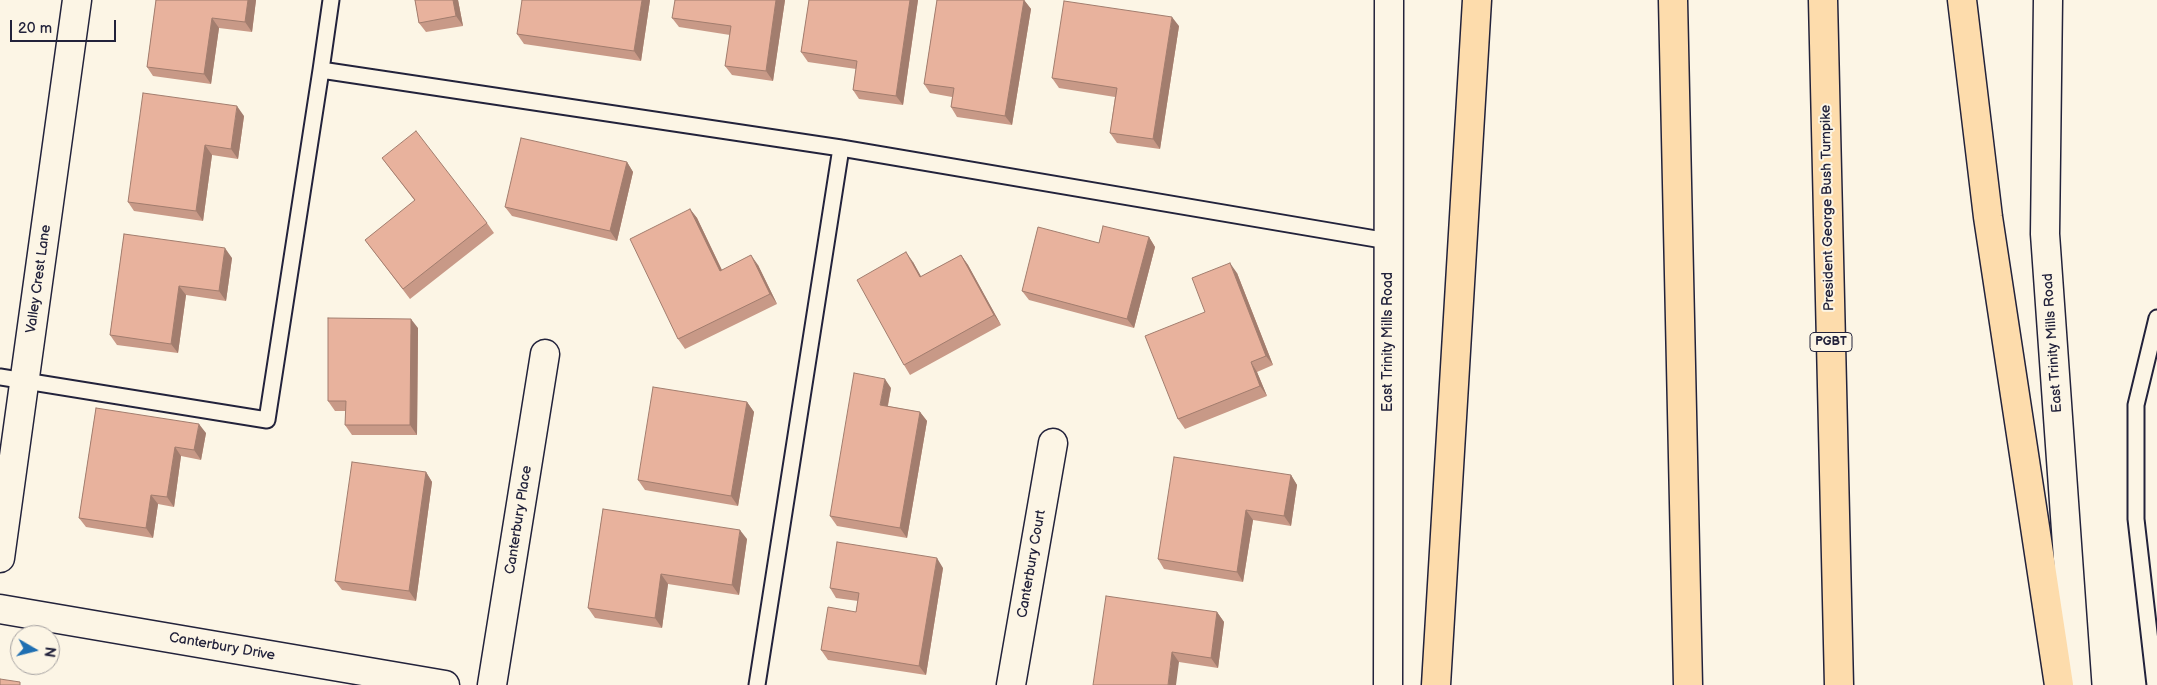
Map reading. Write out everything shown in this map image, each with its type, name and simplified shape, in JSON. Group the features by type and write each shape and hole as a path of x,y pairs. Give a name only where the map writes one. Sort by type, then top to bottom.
{"highway":[{"path":"1436,685 1477,0"},
{"path":"1673,0 1688,685"},
{"name":"President George Bush Turnpike","path":"1823,0 1839,685"},
{"path":"1962,0 1988,217 2059,685"}],"street":[{"name":"Valley Crest Lane","path":"0,558 12,379 77,0"},
{"name":"East Trinity Mills Road","path":"1388,685 1389,0"},
{"name":"East Trinity Mills Road","path":"2048,0 2045,234 2078,685"},
{"name":"Canterbury Place","path":"492,685 545,354"},
{"name":"Canterbury Court","path":"1011,685 1053,443"},
{"name":"Canterbury Drive","path":"0,609 445,685"}],"lane":[{"path":"12,379 267,420 331,0"},
{"path":"321,70 841,148 1388,241"},
{"path":"757,685 841,148"},
{"path":"2155,685 2136,519 2136,405 2157,318"}],"building":[{"path":"156,0 248,0 245,22 212,18 204,74 147,67"},
{"path":"415,0 453,0 456,16 419,23"},
{"path":"522,0 642,0 634,51 517,34"},
{"path":"675,0 776,0 766,71 725,66 731,26 672,18"},
{"path":"809,0 910,0 896,96 853,90 857,61 801,52"},
{"path":"937,0 1024,0 1005,116 951,107 954,88 924,84"},
{"path":"1064,1 1172,17 1153,139 1110,133 1117,88 1052,78"},
{"path":"143,93 237,106 231,149 205,145 196,211 128,202"},
{"path":"416,131 487,223 403,289 365,240 415,200 382,158"},
{"path":"521,138 627,162 610,231 505,207"},
{"path":"690,209 720,271 751,255 770,294 678,339 630,239"},
{"path":"1103,226 1149,237 1127,319 1022,291 1038,227 1099,243"},
{"path":"124,234 225,248 219,291 179,286 171,344 110,335"},
{"path":"906,252 920,277 961,255 994,315 904,365 857,280"},
{"path":"1230,263 1266,356 1251,362 1260,386 1178,419 1145,336 1205,312 1192,278"},
{"path":"328,318 411,319 410,425 345,425 346,401 328,401"},
{"path":"854,373 885,379 880,405 920,412 900,528 830,516"},
{"path":"653,387 747,402 731,496 638,480"},
{"path":"96,408 199,424 194,450 175,447 167,497 151,495 146,528 79,518"},
{"path":"1174,457 1291,475 1284,516 1246,510 1237,572 1158,559"},
{"path":"352,462 426,472 409,591 335,581"},
{"path":"603,509 740,530 732,585 661,574 655,618 588,608"},
{"path":"837,542 937,558 919,666 821,650 828,607 856,612 859,593 830,588"},
{"path":"1106,596 1217,612 1211,658 1172,652 1168,685 1093,685"},
{"path":"0,679 20,682 20,685 0,685"}]}
